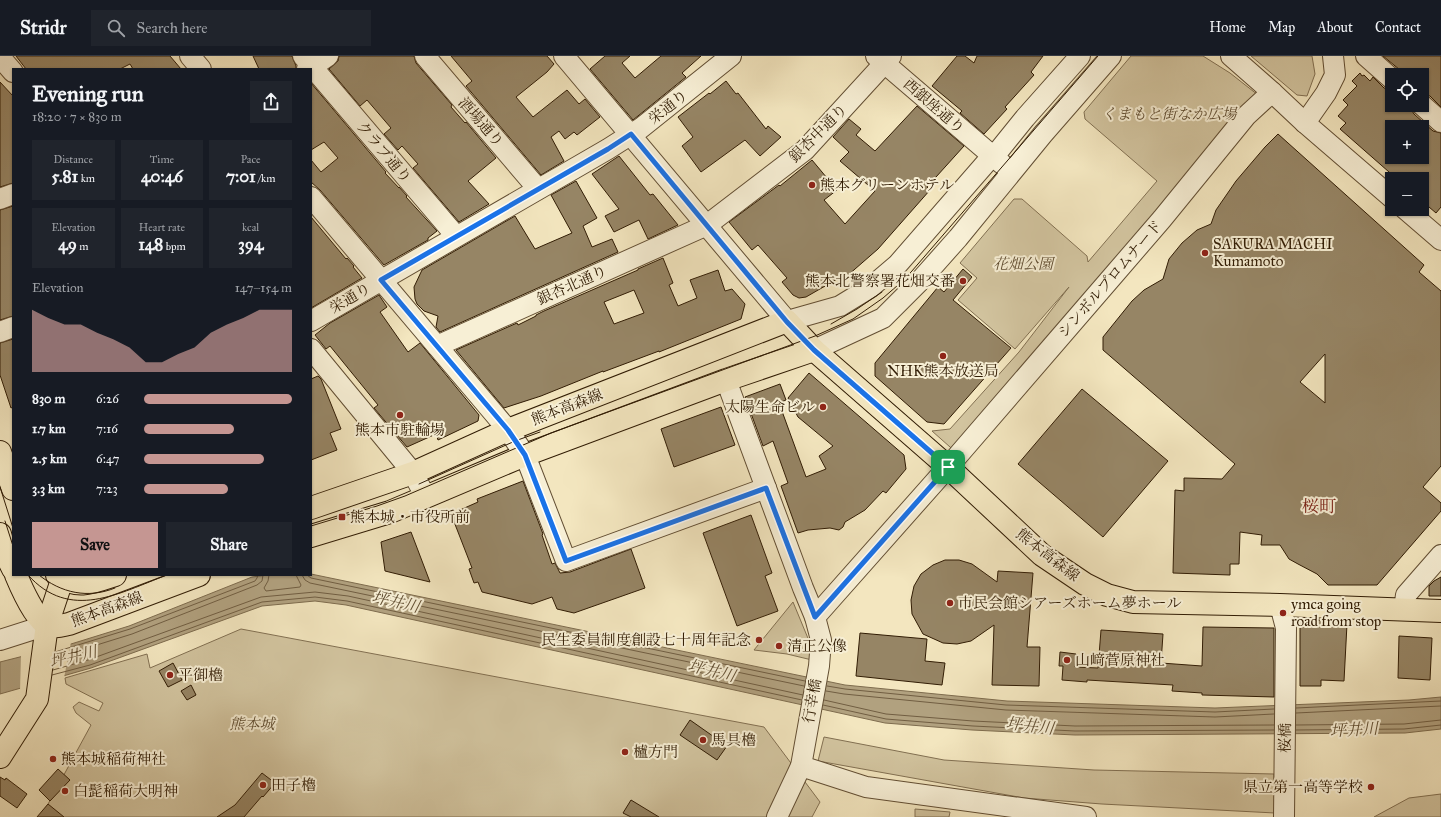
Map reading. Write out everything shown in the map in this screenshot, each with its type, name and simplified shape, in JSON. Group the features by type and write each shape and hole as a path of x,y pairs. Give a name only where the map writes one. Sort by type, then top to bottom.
{"main road":[{"name":"熊本高森線","path":"312,508 413,472 508,430 787,322 814,350 948,467 1042,555 1085,584 1107,595 1134,602 1280,605 1441,611"},
{"name":"熊本高森線","path":"312,536 390,512 525,455 726,380 814,350"},
{"path":"5,456 12,484"},
{"path":"0,534 6,555 12,567"},
{"path":"16,576 26,598 46,634"},
{"name":"熊本高森線","path":"60,577 77,584 91,584 112,576"},
{"name":"熊本高森線","path":"46,634 57,626 69,624 196,576"},
{"path":"0,757 37,699 46,634 60,577"}],"street":[{"name":"酒場通り","path":"424,56 538,189"},
{"path":"564,56 631,134 787,322 840,306 871,287 898,264 1080,56"},
{"path":"814,350 882,318 918,283 1043,134 1111,56"},
{"path":"1231,56 1272,92 1304,123 1385,192"},
{"path":"1304,123 1326,93 1335,75 1333,56"},
{"path":"1366,56 1385,73"},
{"path":"0,57 12,71"},
{"name":"栄通り","path":"312,320 608,149 631,134 729,57"},
{"name":"西銀座通り","path":"884,58 992,156 1012,172"},
{"name":"銀杏中通り","path":"707,225 805,150 884,58"},
{"name":"クラブ通り","path":"313,62 456,236"},
{"name":"シンボルプロムナード","path":"815,617 948,467 1157,224 1246,116 1272,92"},
{"path":"1429,111 1441,122"},
{"path":"0,199 12,194"},
{"path":"312,198 508,430 525,455 566,561 766,488"},
{"path":"1413,216 1441,240"},
{"name":"銀杏北通り","path":"437,346 707,225"},
{"path":"0,332 12,327"},
{"path":"312,350 413,472 425,496"},
{"name":"行幸橋","path":"726,380 815,617 821,640 819,666 801,766 777,817"},
{"path":"1404,609 1406,595 1441,555"},
{"name":"桜橋","path":"1280,605 1286,628 1284,817"},
{"path":"0,640 46,634"},
{"path":"801,766 866,787 1086,817"}],"green space":[{"path":"1131,56 1203,56 1230,73 1258,95 959,455 932,431 950,429 1019,352 1069,287 1015,349 958,300 977,278 960,263 1014,199 1022,199 1087,256 1088,262 1157,181 1085,119 1084,112"},
{"path":"1251,56 1312,56 1315,74 1307,96 1297,95"},
{"path":"793,602 812,648 812,660 787,654 754,650"},
{"name":"熊本城","path":"241,629 764,727 820,802 812,817 41,817 91,725 76,713 73,707 79,702 99,711 103,703 66,684 65,678 147,654 150,668"},
{"path":"824,737 944,760 1094,770 1274,774 1275,813 1102,804 1024,798 818,761"},
{"path":"1441,794 1441,817 1374,817 1409,798"},
{"path":"915,809 950,812 949,817 915,817"}],"water":[{"name":"坪井川","path":"312,574 845,685 1007,701 1215,708 1409,700 1441,697 1441,729 1405,733 1075,735 972,730 885,723 346,605 315,601 262,606 91,668 0,694 0,662 71,644 129,626 252,577 312,576"}],"pier":[{"path":"71,642 64,678 20,691 21,655"}],"building":[{"path":"16,56 170,56 180,68 132,68 130,64 122,68 25,68"},
{"path":"253,56 292,56 296,66 296,68 259,68"},
{"path":"339,56 414,56 416,63 452,105 451,107 465,123 466,122 496,158 468,181 489,204 459,222 413,168 418,164 402,146 398,150 384,134 391,128 367,100 360,106 329,69 338,61"},
{"path":"451,56 547,56 554,64 547,72 516,97 533,117 567,90 579,104 585,99 600,117 577,135 574,132 565,139 559,131 551,137 564,161 541,175 466,86 472,81"},
{"path":"605,56 630,56 622,63 635,78 661,56 701,56 682,73 686,77 633,120 590,69"},
{"path":"957,56 965,56 974,63 977,56 1043,56 1031,72 1034,75 1005,107 1007,109 984,134 960,113 962,111 932,86"},
{"path":"1383,56 1441,56 1441,107 1429,96 1429,68 1398,68"},
{"path":"1360,73 1370,81 1373,77 1385,88 1385,112 1413,112 1421,120 1385,120 1385,164 1429,164 1429,127 1433,131 1441,133 1441,207 1436,213 1429,207 1429,172 1389,172 1340,129 1346,123 1338,116 1348,105 1343,100 1357,86 1352,81"},
{"path":"726,81 736,94 738,93 766,129 768,126 781,137 760,156 745,140 701,172 682,146 693,137 678,117"},
{"path":"0,82 12,95 12,183 0,187"},
{"path":"312,84 386,172 385,173 437,231 428,238 428,240 384,265 320,190 312,183 312,161 321,172 338,158 324,142 312,149"},
{"path":"917,106 964,146 927,187 930,190 878,249 847,276 846,274 806,297 799,298 793,295 782,282 787,278 758,245 752,250 729,222 779,185 780,186 812,160 837,190 824,200 845,224 875,191 840,161 849,152 833,137 849,119 861,129 856,135 875,151"},
{"path":"1278,134 1424,265 1419,272 1441,291 1441,466 1423,487 1441,503 1441,511 1377,585 1328,585 1317,574 1289,559 1280,545 1261,545 1262,535 1240,532 1239,564 1230,564 1230,575 1173,573 1175,490 1184,491 1184,478 1222,479 1235,464 1103,350 1103,337 1132,301 1144,290 1163,279 1169,259 1182,243 1197,230 1211,224 1216,210 1236,181","holes":["1325,354 1325,403 1300,382"]},
{"path":"619,156 650,195 653,194 678,225 648,239 639,220 614,232 605,216 619,209 592,174"},
{"path":"576,181 597,218 583,226 592,247 612,239 618,252 440,332 436,327 438,316 424,311 417,304 415,299 414,287 422,270 515,216 535,249 572,233 551,195"},
{"path":"12,206 12,316 0,320 0,210"},
{"path":"312,218 346,259 347,258 354,266 353,267 362,278 312,307"},
{"path":"663,258 673,283 669,285 678,306 697,298 690,280 718,270 725,291 732,289 745,304 741,319 659,352 603,371 541,396 504,408 456,350 517,323 518,325 544,311","holes":["634,290 644,313 614,324 604,302"]},
{"name":"NHK熊本放送局","path":"963,269 972,277 953,300 1011,348 944,424 927,422 875,376 875,363 938,287 944,292"},
{"path":"379,295 387,307 380,312 408,352 420,343 479,415 478,421 438,440 436,434 407,447 374,408 378,405 330,346 326,349 315,335 330,323"},
{"path":"12,339 11,408 0,375 0,343"},
{"path":"809,373 904,455 906,469 886,493 883,491 865,510 845,522 843,527 839,530 830,528 808,530 798,533 781,486 788,483 773,441 763,446 745,397 780,384 786,400 779,403 806,477 826,469 819,456 833,446 798,417 788,398"},
{"path":"318,376 321,379 341,429 330,433 337,450 312,460 312,379"},
{"path":"1082,389 1168,461 1103,537 1018,464"},
{"path":"721,407 735,445 674,467 661,429"},
{"path":"523,481 543,534 542,535 552,564 555,563 560,573 570,572 631,549 645,588 574,613 557,609 552,597 532,604 482,592 478,582 474,583 469,569 472,568 451,514 478,502 477,499"},
{"path":"751,515 772,573 765,576 778,611 737,626 703,533"},
{"path":"411,532 430,582 385,571 381,542"},
{"path":"945,560 959,560 972,564 997,582 998,571 1033,573 1027,647 1040,647 1039,686 992,685 994,625 971,641 957,644 943,643 923,634 912,614 911,600 914,586 921,574 933,565"},
{"path":"1441,577 1441,596 1429,596 1429,586"},
{"path":"1300,620 1322,620 1322,622 1347,624 1344,681 1321,680 1321,686 1300,686"},
{"path":"1203,627 1274,628 1274,697 1202,695 1202,693 1172,691 1173,685 1062,680 1063,666 1059,666 1060,652 1076,654 1075,667 1098,668 1101,630 1163,634 1161,663 1202,666"},
{"path":"860,633 927,639 925,661 945,663 942,685 856,676"},
{"path":"1399,636 1432,638 1430,680 1398,678"},
{"name":"平御櫓","path":"173,663 182,680 168,687 159,671"},
{"path":"191,685 196,695 187,700 181,691"},
{"name":"馬具櫓","path":"690,720 727,746 717,760 680,735"},
{"path":"58,769 70,780 50,801 39,790"},
{"path":"262,773 275,783 244,817 217,817 235,805"},
{"path":"0,777 5,780 6,778 27,794 17,808 0,796"},
{"path":"631,800 659,817 631,817 623,813"},
{"path":"48,804 64,817 37,817"}],"tram line":[{"path":"312,526 405,496 551,433 815,336 853,319 883,298 905,279 1098,56"},
{"path":"831,324 882,292"},
{"path":"419,484 515,441 540,432"},
{"path":"0,487 12,525"},
{"path":"5,521 12,543"},
{"path":"29,576 44,589 61,597 78,600 95,599 113,595 164,576"},
{"path":"40,576 56,586 75,592 95,593 115,588"}],"place":[{"name":"熊本グリーンホテル","path":"812,185"},
{"name":"SAKURA MACHI Kumamoto","path":"1205,253"},
{"name":"熊本北警察署花畑交番","path":"963,281"},
{"name":"NHK熊本放送局","path":"943,356"},
{"name":"太陽生命ビル","path":"823,407"},
{"name":"熊本市駐輪場","path":"400,415"},
{"name":"熊本城・市役所前","path":"342,517"},
{"name":"市民会館シアーズホーム夢ホール","path":"950,603"},
{"name":"ymca going road from stop","path":"1283,613"},
{"name":"民生委員制度創設七十周年記念","path":"759,640"},
{"name":"清正公像","path":"779,646"},
{"name":"山﨑菅原神社","path":"1067,660"},
{"name":"平御櫓","path":"170,675"},
{"name":"馬具櫓","path":"703,740"},
{"name":"櫨方門","path":"625,752"},
{"name":"熊本城稲荷神社","path":"53,759"},
{"name":"田子櫓","path":"263,785"},
{"name":"県立第一高等学校","path":"1371,787"},
{"name":"白髭稲荷大明神","path":"65,791"}],"district":[{"name":"桜町","path":"1319,506"}],"route":[{"path":"631,134 787,322 814,350 948,467 815,617 766,488 566,561 525,455 508,430 381,280 608,149 631,134"}],"park label":[{"name":"くまもと街なか広場","path":"1169,114"},
{"name":"花畑公園","path":"1023,264"}]}
